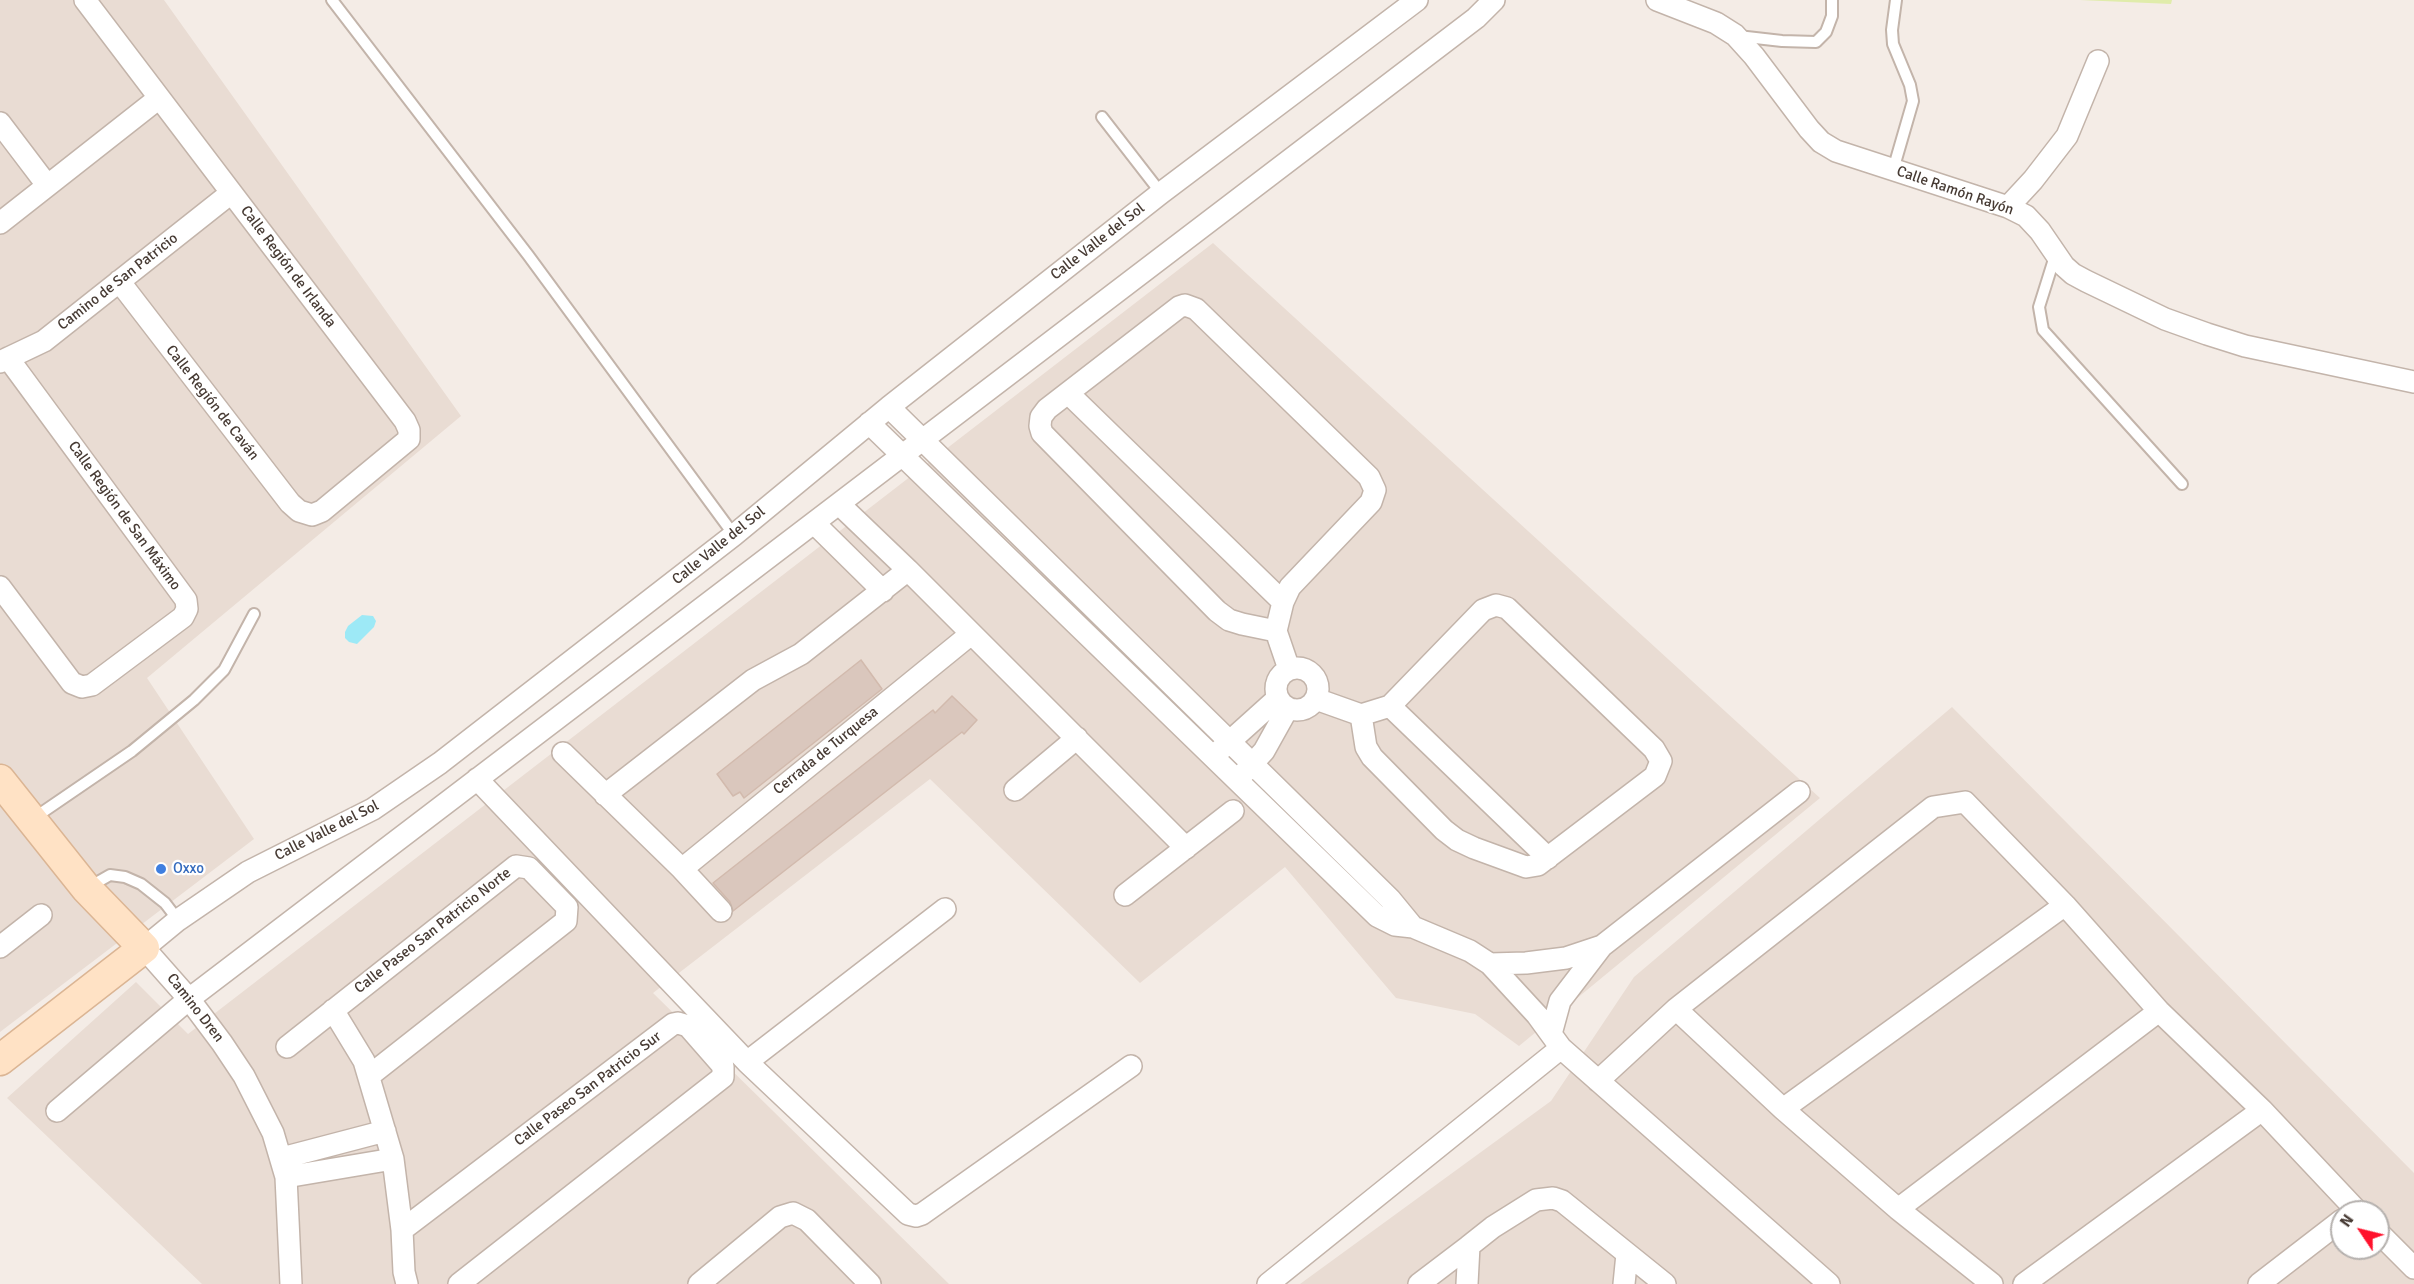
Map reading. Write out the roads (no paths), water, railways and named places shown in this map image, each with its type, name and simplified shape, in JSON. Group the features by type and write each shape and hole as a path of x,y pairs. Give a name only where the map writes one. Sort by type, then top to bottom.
{"street":[{"name":"Calle Región de Irlanda","path":"85,0 410,430 409,439 404,445 322,511 312,515"},
{"name":"Calle Valle del Sol","path":"0,1060 178,920 248,872 374,809 441,763 734,535 889,406 1161,193 1417,0"},
{"path":"57,1111 189,999 1476,18 1494,0"},
{"name":"Calle Ramón Rayón","path":"1657,0 1716,23 1735,35 1821,142 1836,151 2008,207 2026,216 2073,274 2165,319 2207,334 2245,346 2414,382"},
{"path":"2008,207 2033,180 2067,136 2098,61"},
{"path":"0,223 159,98"},
{"path":"0,123 47,185"},
{"name":"Camino de San Patricio","path":"4,360 44,341 231,193"},
{"name":"Calle Región de Caván","path":"119,281 290,503 299,511 312,515"},
{"path":"1276,631 1229,620 1217,611 1042,432 1041,417 1047,409 1179,307 1190,306 1353,461 1369,477 1375,490 1371,502 1290,587 1283,602 1276,631 1289,669"},
{"name":"Calle Región de San Máximo","path":"0,587 72,683 82,687 92,685 183,617 187,609 186,600 4,360"},
{"path":"1068,393 1283,602"},
{"path":"889,406 1390,899 1413,927"},
{"path":"869,423 1377,916 1395,925 1413,927 1470,951 1490,964 1537,1015 1556,1041 1598,1081 1829,1284"},
{"path":"839,504 1186,848"},
{"path":"815,524 884,591"},
{"path":"605,795 753,680 801,654 908,570"},
{"path":"1316,699 1361,715 1390,706 1483,610 1496,605 1507,608 1654,749 1661,761 1656,776 1548,858 1538,865 1526,867 1457,840 1372,757 1366,747 1361,715"},
{"name":"Cerrada de Turquesa","path":"682,869 971,634"},
{"path":"1237,781 1264,751 1283,703 1276,685 1283,673 1296,667 1310,671 1318,684 1316,699 1307,708 1301,710 1283,703"},
{"path":"1213,757 1229,742 1283,703"},
{"path":"1390,706 1548,858"},
{"path":"1015,790 1077,738"},
{"path":"563,753 682,869 721,911"},
{"path":"477,779 747,1062 908,1214 916,1216 922,1214 1131,1066"},
{"name":"Camino Dren","path":"0,780 86,888 189,999 244,1076 273,1133 284,1168 291,1284"},
{"path":"1268,1284 1556,1041 1560,1001 1602,946 1799,792"},
{"path":"1598,1081 1676,1009 1933,807 1965,802 2065,905 2159,1011 2262,1110 2341,1200"},
{"path":"1125,895 1233,811"},
{"name":"Calle Paseo San Patricio Norte","path":"286,1047 516,866 529,868 567,907 567,916 561,926 369,1076"},
{"path":"1783,1109 2065,905"},
{"path":"747,1062 945,909"},
{"path":"0,947 41,915"},
{"path":"1490,964 1526,963 1566,958 1602,946"},
{"path":"1676,1009 1783,1109 1898,1209 1992,1284"},
{"path":"333,1010 364,1061 393,1159 407,1284"},
{"path":"1898,1209 2159,1011"},
{"name":"Calle Paseo San Patricio Sur","path":"402,1230 673,1024 688,1026 723,1066 723,1077 459,1284"},
{"path":"2024,1284 2262,1110"},
{"path":"284,1168 385,1131"},
{"path":"284,1168 393,1159"},
{"path":"1419,1284 1493,1227 1536,1200 1553,1198 1562,1202 1665,1284"},
{"path":"699,1284 780,1217 793,1213 807,1220 870,1284"},
{"path":"2259,1284 2330,1230"},
{"path":"2390,1244 2414,1268"},
{"path":"1467,1284 1469,1246"},
{"path":"1624,1284 1627,1254"}],"lane":[{"path":"332,0 528,255 734,535"},
{"path":"1735,35 1782,41 1816,42 1826,32 1832,16 1832,0"},
{"path":"1893,170 1913,101 1910,85 1893,44 1892,30 1896,0"},
{"path":"1102,117 1161,193"},
{"path":"2056,254 2039,307 2043,330 2182,484"},
{"path":"32,820 132,751 194,700 224,670 254,614"},
{"path":"86,888 110,875 125,877 141,884 165,903 178,920"}],"water":[{"path":"362,615 373,616 376,621 374,627 357,644 349,642 345,638 345,632 348,626"}],"place":[{"name":"Oxxo","path":"161,869"}]}
